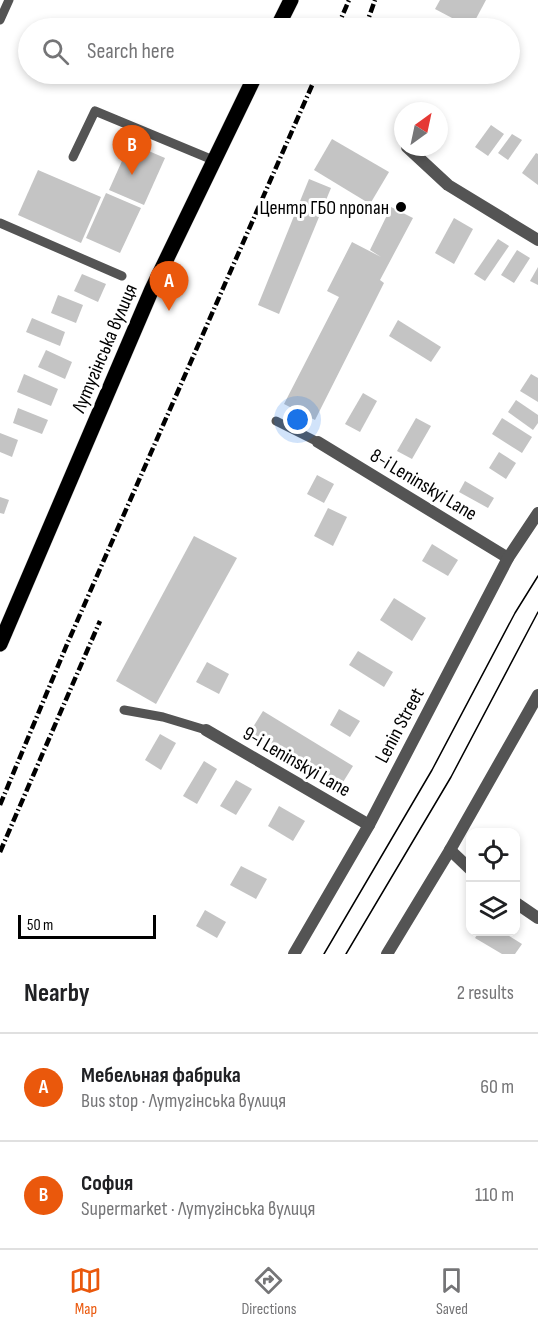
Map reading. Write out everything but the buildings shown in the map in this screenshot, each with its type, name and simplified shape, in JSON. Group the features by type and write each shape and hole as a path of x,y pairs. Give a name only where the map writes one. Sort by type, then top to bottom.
{"main road":[{"path":"282,18 291,0"},
{"name":"Лутугінська вулиця","path":"0,644 152,289 251,84"}],"street":[{"path":"417,156 448,185 538,240"},
{"name":"8-i Leninskyi Lane","path":"318,442 508,558"},
{"name":"Lenin Street","path":"294,954 369,825 508,558 538,513"},
{"path":"387,954 450,850 538,694"},
{"name":"9-i Leninskyi Lane","path":"206,730 369,825"},
{"path":"450,850 466,864"},
{"path":"520,906 538,918"}],"lane":[{"path":"0,20 9,0"},
{"path":"73,157 95,111 213,160"},
{"path":"0,223 122,276"},
{"path":"276,421 318,442"},
{"path":"124,710 163,717 206,730"}],"tram line":[{"path":"324,954 432,770 515,613 538,576"},
{"path":"346,954 451,777 538,612"}],"railway":[{"path":"341,18 349,0"},
{"path":"369,18 375,0"},
{"path":"0,805 68,642 313,84"},
{"path":"0,852 100,621"}],"place":[{"name":"София","path":"132,175"},
{"name":"Центр ГБО пропан","path":"401,207"},
{"name":"Мебельная фабрика","path":"169,311"}]}
